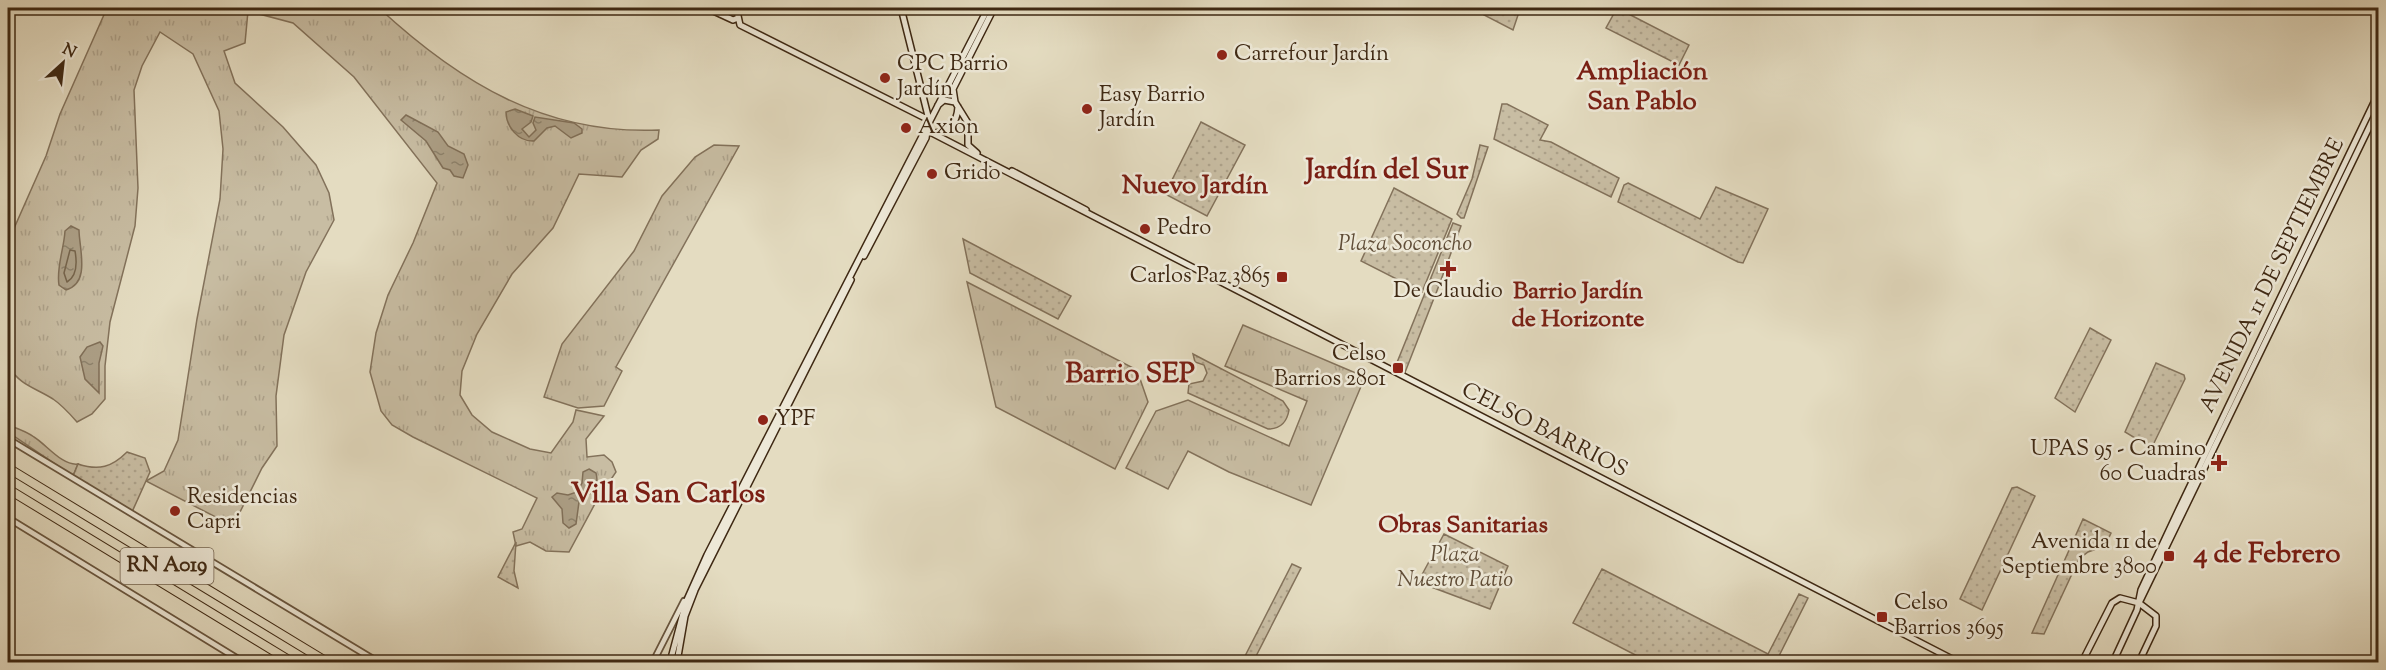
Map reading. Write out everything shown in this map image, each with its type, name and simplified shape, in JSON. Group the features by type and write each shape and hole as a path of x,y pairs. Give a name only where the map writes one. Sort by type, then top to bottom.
{"highway":[{"name":"RN A019","path":"8,468 327,663"},
{"name":"RN A019","path":"8,489 292,663"}],"main road":[{"path":"707,8 733,20 738,18"},
{"path":"730,8 736,11 740,25 929,120"},
{"path":"902,8 932,133"},
{"path":"677,663 685,616 694,590 935,108 988,8"},
{"path":"926,138 932,133 944,132 952,126 957,105 953,86 994,8"},
{"path":"967,61 969,47"},
{"name":"AVENIDA 11 DE SEPTIEMBRE","path":"2113,663 2179,509 2379,94"},
{"path":"935,108 944,100 957,105"},
{"name":"CELSO BARRIOS","path":"957,105 967,121 967,138 971,150 1116,228"},
{"name":"AVENIDA 11 DE SEPTIEMBRE","path":"2139,603 2146,593 2379,109"},
{"path":"855,269 926,138 929,120"},
{"name":"CELSO BARRIOS","path":"932,133 1958,663"},
{"path":"951,143 960,143 967,138"},
{"path":"670,663 690,591 790,398"},
{"path":"2082,663 2114,600 2124,598 2139,603 2153,612 2157,621 2139,663"}],"street":[{"path":"8,440 378,663"},
{"path":"8,518 243,663"},
{"path":"653,663 690,591"}],"green space":[{"path":"107,8 379,8 441,59 473,81 507,99 579,124 618,129 659,130 658,139 641,150 622,177 579,174 553,228 512,274 477,334 462,371 460,395 472,415 492,432 530,449 551,453 573,422 576,410 604,416 586,439 587,457 604,455 612,462 616,472 597,500 569,552 546,551 530,542 516,546 513,532 522,529 537,498 413,437 392,425 381,411 370,372 376,333 388,295 413,243 437,183 354,77 293,23 248,11 245,43 224,51 235,83 283,127 316,165 329,193 334,220 306,272 284,335 276,396 277,446 262,468 233,526 146,481 164,471 178,440 197,319 220,199 223,149 219,111 193,54 160,32 142,66 134,90 138,188 135,226 110,322 105,366 105,399 92,414 77,422 56,401 23,382 13,373 8,366 8,242 46,156 60,114"},
{"path":"1488,8 1509,8 1518,15 1513,30 1484,15"},
{"path":"1617,8 1689,45 1679,65 1606,28"},
{"path":"1502,104 1507,104 1548,125 1540,140 1551,142 1619,178 1611,197 1494,139"},
{"path":"1201,122 1245,145 1207,216 1165,194"},
{"path":"714,145 739,146 616,367 622,371 604,406 578,408 544,397 562,344 634,251 662,196 695,157"},
{"path":"1480,145 1488,147 1464,218 1461,218 1457,214 1472,179"},
{"path":"1628,183 1700,219 1716,187 1768,209 1743,263 1618,202 1624,185"},
{"name":"Plaza Soconcho","path":"1394,188 1452,219 1422,292 1361,261"},
{"path":"1453,223 1461,226 1435,296 1426,290"},
{"path":"963,239 1071,296 1058,319 970,273"},
{"path":"967,282 1137,370 1148,402 1115,469 996,407"},
{"path":"1425,293 1434,298 1404,375 1394,370"},
{"path":"1243,325 1365,377 1311,505 1229,472 1188,451 1168,489 1126,468 1156,411 1188,400 1289,446 1307,401 1225,366"},
{"path":"2090,328 2111,340 2075,412 2055,398"},
{"path":"1193,354 1283,401 1289,410 1285,421 1276,428 1268,429 1188,393 1189,384 1203,381 1207,373 1204,365 1195,362"},
{"path":"2156,363 2184,375 2185,379 2150,447 2125,432"},
{"path":"8,425 31,435 66,462 78,464 73,476 8,432"},
{"path":"127,452 145,458 150,472 132,512 73,476 78,464 92,467 105,466"},
{"path":"2017,487 2035,496 1982,610 1960,599 2012,488"},
{"path":"2083,519 2111,533 2105,546 2088,552 2079,559 2044,634 2032,633"},
{"name":"Plaza Nuestro Patio","path":"1444,534 1508,566 1490,609 1418,582"},
{"path":"516,542 514,571 518,588 498,577"},
{"path":"1292,564 1301,568 1253,662 1242,662"},
{"path":"1602,569 1768,654 1799,594 1808,598 1778,658 1785,662 1649,662 1573,623"}],"water":[{"path":"515,109 533,116 531,122 522,129 529,137 536,130 533,123 535,117 574,123 582,129 582,133 571,138 555,126 547,128 534,141 528,141 518,136 508,123 506,112"},
{"path":"406,115 438,132 448,146 464,154 468,165 463,178 454,176 450,170 443,168 426,141 401,120"},
{"path":"71,226 79,230 82,264 79,280 66,290 59,285 59,272 65,231"},
{"path":"100,342 103,346 99,363 99,393 85,379 80,357 87,347"},
{"path":"589,469 596,473 596,487 579,502 576,524 569,528 563,523 562,509 552,497 557,493 568,495 577,492 582,483 583,472"}],"place":[{"name":"Carrefour Jardín","path":"1222,55"},
{"name":"CPC Barrio Jardín","path":"885,78"},
{"name":"Easy Barrio Jardín","path":"1087,109"},
{"name":"Axion","path":"906,128"},
{"name":"Grido","path":"932,174"},
{"name":"Pedro","path":"1145,229"},
{"name":"De Claudio","path":"1448,269"},
{"name":"Carlos Paz 3865","path":"1282,277"},
{"name":"Celso Barrios 2801","path":"1398,368"},
{"name":"YPF","path":"763,420"},
{"name":"UPAS 95 - Camino 60 Cuadras","path":"2219,463"},
{"name":"Residencias Capri","path":"175,511"},
{"name":"Avenida 11 de Septiembre 3800","path":"2169,556"},
{"name":"Celso Barrios 3695","path":"1882,617"}],"district":[{"name":"Ampliación San Pablo","path":"1642,87"},
{"name":"Jardín del Sur","path":"1387,171"},
{"name":"Nuevo Jardín","path":"1195,186"},
{"name":"Barrio Jardín de Horizonte","path":"1578,306"},
{"name":"Barrio SEP","path":"1130,375"},
{"name":"Villa San Carlos","path":"668,495"},
{"name":"Obras Sanitarias","path":"1463,526"},
{"name":"4 de Febrero","path":"2267,555"}]}
